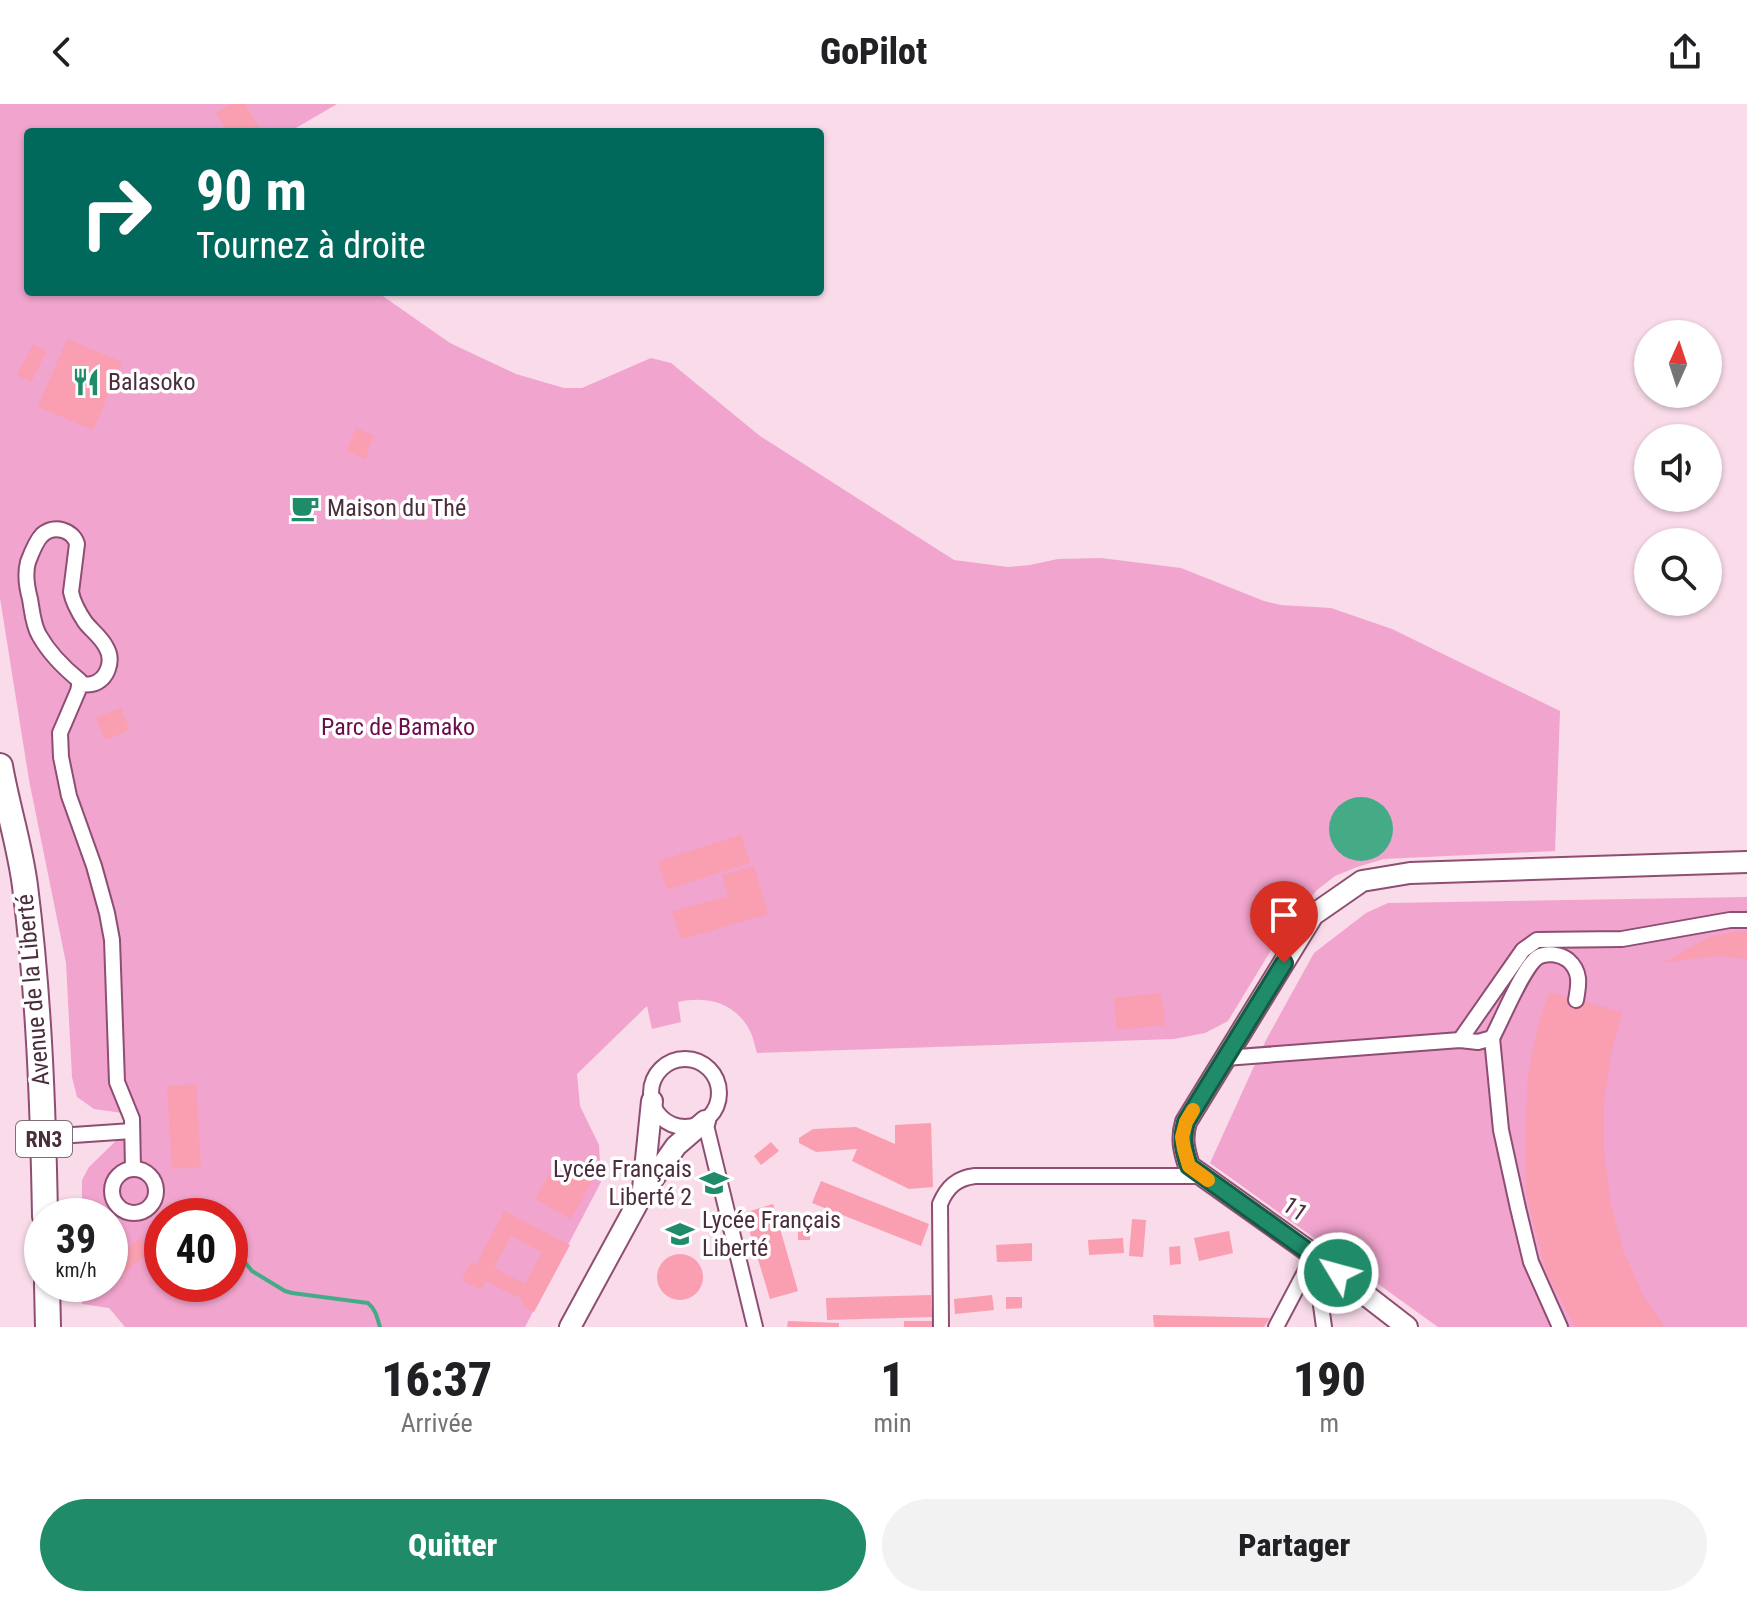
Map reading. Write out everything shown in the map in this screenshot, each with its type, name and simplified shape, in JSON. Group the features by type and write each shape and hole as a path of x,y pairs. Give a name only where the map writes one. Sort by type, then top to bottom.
{"highway":[{"name":"Avenue de la Liberté","path":"0,766 24,882 36,987 45,1198"},
{"path":"47,1302 48,1327"}],"street":[{"path":"79,685 93,684 104,676 109,669 109,653 72,599 75,537 64,530 55,529 43,534 34,548 27,566 28,589 38,633 60,664 80,681 60,733 61,757 69,796 94,866 112,940 117,1082 132,1119 133,1169"},
{"path":"941,1327 940,1204 945,1192 963,1177 1195,1171 1182,1137 1186,1122 1313,915 1362,881 1410,873 1747,862"},
{"path":"1460,1040 1523,950 1537,940 1622,939 1730,920 1747,920"},
{"path":"1560,1327 1531,1262 1518,1208 1501,1130 1492,1038 1530,964 1541,955 1553,954 1565,958 1575,967 1579,977 1576,1000"},
{"path":"1225,1058 1460,1040 1478,1042 1492,1038"},
{"path":"570,1327 643,1193 676,1146 715,1110 720,1090 717,1080 712,1071 695,1060 675,1060 658,1072 653,1081 643,1193"},
{"path":"652,1101 667,1122 679,1127 705,1121"},
{"path":"705,1121 755,1327"},
{"path":"44,1137 132,1131"},
{"name":"11","path":"1195,1171 1314,1255 1407,1327"},
{"path":"1276,1327 1314,1255"},
{"path":"1314,1255 1324,1327"}],"green space":[{"name":"Parc de Bamako","path":"0,104 337,104 296,128 24,128 24,296 383,296 450,343 516,374 564,388 582,388 651,358 671,363 760,436 954,560 1008,567 1058,559 1101,558 1181,568 1264,601 1331,608 1392,629 1560,711 1555,851 1384,859 1335,876 1317,890 1282,932 1228,1021 1205,1033 1174,1039 757,1053 743,1020 718,1003 699,1000 678,1002 681,1022 652,1029 647,1006 577,1074 580,1106 599,1145 601,1182 525,1327 125,1327 109,1308 82,1304 128,1302 128,1198 82,1198 82,1180 89,1167 123,1134 123,1113 94,1109 77,1097 72,1077 66,963 29,780 0,598"},
{"path":"1747,897 1747,1327 1438,1327 1210,1163 1266,1040 1314,953 1366,913 1388,903"}],"shaded area":[{"path":"1361,797 1373,799 1384,806 1391,817 1391,841 1384,852 1373,859 1361,861 1349,859 1338,852 1331,841 1329,829 1331,817 1338,806 1349,799"}],"building":[{"path":"231,104 245,104 259,127 225,128 216,112"},
{"path":"67,339 122,362 93,430 38,407"},
{"path":"33,344 47,351 31,382 17,375"},
{"path":"356,428 374,436 365,459 346,451"},
{"path":"121,708 130,730 105,740 96,717"},
{"path":"741,835 750,863 667,889 658,861"},
{"path":"754,866 768,914 681,939 672,912 728,896 722,875"},
{"path":"1747,931 1747,959 1719,956 1665,962 1709,937"},
{"path":"1549,992 1622,1012 1611,1054 1604,1102 1604,1152 1611,1206 1624,1253 1644,1297 1665,1327 1575,1327 1546,1272 1526,1193 1525,1133 1528,1074"},
{"path":"1161,993 1165,1025 1117,1030 1114,998"},
{"path":"196,1084 201,1167 172,1169 167,1086"},
{"path":"931,1123 933,1187 909,1189 852,1161 857,1149 816,1152 799,1143 799,1138 813,1129 856,1127 895,1144 895,1125"},
{"path":"771,1142 779,1151 761,1165 754,1156"},
{"path":"570,1169 592,1181 571,1219 535,1199 549,1174 563,1182"},
{"path":"821,1181 929,1224 921,1246 812,1203"},
{"path":"773,1204 798,1291 770,1299 744,1213"},
{"path":"504,1211 570,1245 534,1312 521,1305 524,1300 485,1281 481,1290 462,1280 471,1262 476,1265","holes":["511,1236 542,1252 525,1284 494,1268"]},
{"path":"798,1214 810,1214 810,1240 798,1240"},
{"path":"1132,1219 1146,1220 1143,1257 1129,1256"},
{"path":"1229,1231 1233,1253 1199,1261 1194,1238"},
{"path":"140,1238 144,1243 144,1256 128,1270 128,1248"},
{"path":"1123,1238 1124,1253 1089,1255 1088,1240"},
{"path":"1032,1243 1032,1261 997,1262 996,1245"},
{"path":"1180,1246 1181,1264 1170,1265 1169,1247"},
{"path":"680,1254 696,1261 703,1277 696,1293 680,1300 664,1293 657,1277 664,1261"},
{"path":"931,1295 932,1317 827,1320 826,1298"},
{"path":"992,1295 994,1310 955,1314 954,1299"},
{"path":"1006,1297 1022,1297 1022,1308 1006,1309"},
{"path":"1153,1315 1270,1318 1264,1327 1154,1327"},
{"path":"788,1321 839,1323 839,1327 787,1327"},
{"path":"904,1321 933,1321 933,1327 904,1327"}],"waterway":[{"path":"248,1266 285,1291 368,1303 375,1311 380,1327"}],"slow traffic":[{"path":"1193,1110 1182,1137 1184,1149 1189,1166 1208,1180"}],"place":[{"name":"Balasoko","path":"86,382"},
{"name":"Maison du Thé","path":"305,508"},
{"name":"Lycée Français Liberté 2","path":"714,1183"},
{"name":"Lycée Français Liberté","path":"680,1234"}],"route":[{"path":"1284,963 1186,1122 1182,1137 1184,1149 1189,1166 1338,1273"}]}
